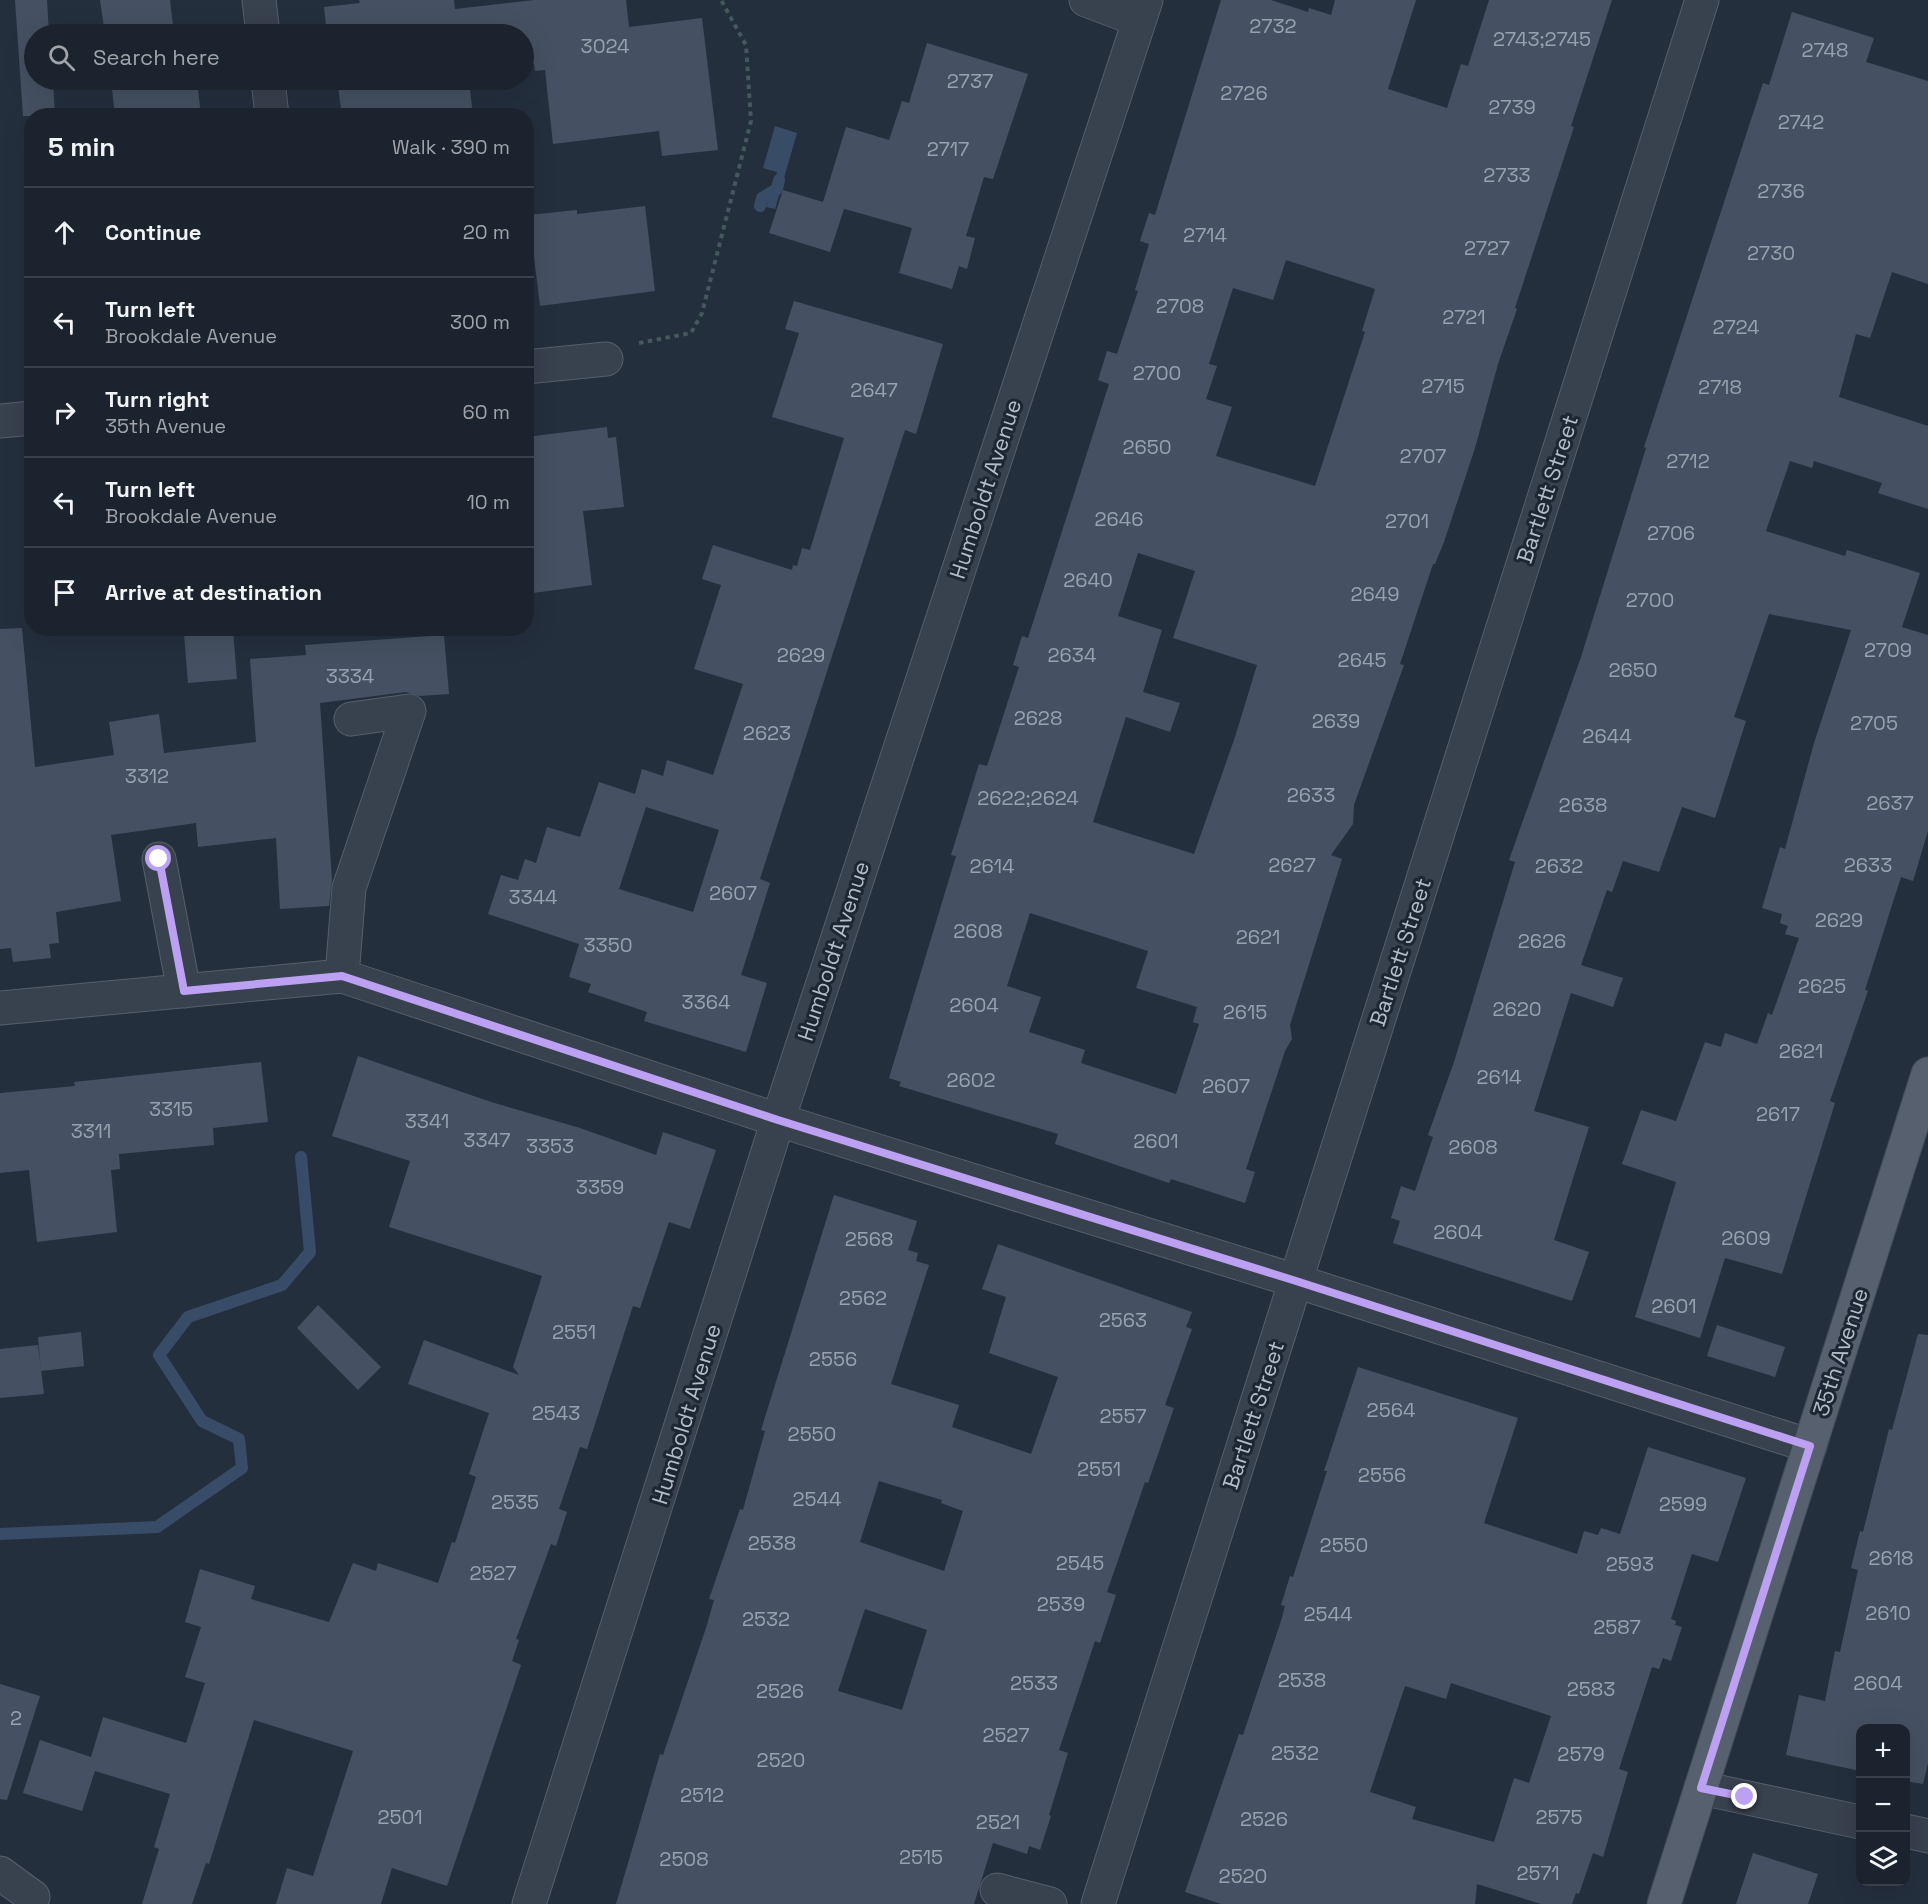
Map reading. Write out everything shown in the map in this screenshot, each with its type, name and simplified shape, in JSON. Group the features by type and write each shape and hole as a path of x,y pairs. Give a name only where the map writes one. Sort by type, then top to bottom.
{"main road":[{"name":"35th Avenue","path":"1664,1904 1928,1074"}],"street":[{"path":"259,0 262,24"},
{"path":"1086,0 1142,10"},
{"name":"Bartlett Street","path":"1098,1904 1702,0"},
{"name":"Humboldt Avenue","path":"529,1904 778,1120 1142,10"},
{"path":"269,90 271,108"},
{"path":"534,366 606,359"},
{"path":"0,421 24,419"},
{"path":"342,976 348,888 409,711 351,719"},
{"path":"159,859 184,991"},
{"path":"0,1008 342,976 778,1120 1296,1281 1810,1446"},
{"path":"1701,1788 1856,1821"},
{"path":"1910,1833 1928,1836"},
{"path":"0,1873 33,1897"},
{"path":"997,1890 1050,1904"}],"path":[{"path":"606,359 631,345 691,333 702,313 751,121 746,45 721,0"}],"water":[{"path":"775,126 797,133 775,209 766,207 777,172 763,168"}],"building":[{"path":"15,0 47,0 48,24 24,24 24,90 54,90 55,108 24,108 23,116"},
{"path":"100,0 170,0 173,24 104,24"},
{"path":"359,0 454,0 455,9 534,0 626,0 629,27 702,18 718,150 662,156 659,131 553,144 545,70 535,71 534,24 326,24 324,7 360,3"},
{"path":"1221,0 1271,0 1308,12 1309,8 1331,15 1335,0 1416,0 1388,89 1447,108 1461,64 1468,66 1489,0 1612,0 1571,126 1574,127 1515,308 1517,309 1498,364 1475,448 1444,542 1433,564 1400,664 1404,665 1354,805 1353,824 1331,855 1342,859 1290,1025 1292,1039 1285,1051 1246,1169 1255,1172 1245,1203 1171,1179 1169,1183 1055,1144 1058,1134 899,1086 901,1082 889,1078 956,856 951,855 979,764 987,766 1019,667 1013,665 1022,636 1028,638 1109,384 1098,380 1107,351 1117,354 1138,291 1135,290 1149,244 1140,241 1149,213 1155,215","holes":["1286,260 1375,289 1362,331 1365,332 1315,486 1216,456 1232,407 1206,399 1217,366 1209,364 1233,288 1273,300","1138,553 1195,571 1173,638 1257,665 1235,737 1194,854 1093,822 1126,717 1170,732 1180,703 1143,692 1162,630 1118,616","1030,913 1148,951 1136,988 1197,1007 1193,1022 1199,1024 1176,1094 1081,1063 1085,1050 1029,1032 1041,997 1007,986"]},
{"path":"1792,12 1874,38 1866,62 1928,81 1928,284 1892,272 1870,338 1856,334 1839,397 1928,426 1928,509 1878,493 1882,483 1814,461 1812,468 1790,461 1766,531 1845,556 1847,550 1920,573 1902,627 1928,635 1928,831 1913,881 1901,877 1865,990 1868,991 1830,1101 1835,1103 1782,1274 1725,1258 1700,1338 1635,1317 1676,1182 1622,1164 1641,1110 1676,1121 1705,1042 1721,1047 1725,1033 1757,1044 1768,1013 1772,1015 1799,938 1785,934 1788,926 1780,923 1782,914 1762,908 1780,847 1785,849 1814,743 1851,630 1769,614 1734,717 1746,721 1715,818 1682,807 1659,872 1623,861 1612,892 1607,890 1581,965 1623,978 1613,1007 1571,993 1534,1111 1589,1127 1554,1240 1589,1252 1572,1301 1393,1243 1400,1221 1391,1218 1401,1186 1415,1191 1433,1137 1428,1135 1454,1062 1515,862 1509,860 1581,657 1646,448 1644,447 1763,83 1769,85"},
{"path":"927,43 1028,74 993,179 984,177 966,236 975,238 967,269 959,266 952,289 899,273 912,228 834,206 844,209 830,252 769,233 783,190 823,202 846,127 889,140 902,101 909,103"},
{"path":"112,90 198,90 200,108 114,108"},
{"path":"338,90 470,90 472,108 341,108"},
{"path":"645,206 655,291 540,306 534,256 534,214 577,210 577,214"},
{"path":"794,301 943,344 916,434 905,430 760,879 770,883 741,975 767,983 746,1052 644,1021 647,1012 588,992 591,984 569,977 579,944 488,914 501,875 518,880 525,859 536,863 547,827 580,837 599,782 635,794 642,769 663,776 667,760 713,775 743,684 694,669 721,585 702,579 713,545 792,570 793,565 797,566 802,548 810,550 844,438 772,417 799,333 785,329","holes":["646,807 719,830 693,912 619,889"]},
{"path":"607,427 608,438 616,437 624,507 583,511 592,585 534,593 534,436"},
{"path":"22,628 35,767 114,755 109,722 159,714 164,753 256,742 250,659 306,655 305,645 444,636 449,694 419,696 406,692 320,703 332,880 329,906 280,909 276,838 198,847 196,823 111,835 121,901 56,912 59,943 49,944 51,958 13,962 11,948 0,949 0,629"},
{"path":"184,636 234,636 237,679 188,683"},
{"path":"358,1056 656,1155 663,1132 716,1150 690,1229 669,1222 640,1308 633,1306 587,1449 580,1447 559,1509 567,1512 556,1546 551,1544 516,1639 519,1640 512,1661 521,1665 447,1886 392,1868 381,1904 276,1904 287,1868 313,1876 353,1751 254,1720 209,1864 206,1863 192,1904 142,1904 159,1849 154,1847 170,1794 95,1771 82,1811 23,1793 40,1740 91,1757 103,1717 186,1743 205,1683 185,1677 201,1627 185,1622 200,1569 255,1586 251,1599 329,1622 353,1563 376,1571 378,1563 438,1583 452,1542 455,1543 476,1477 469,1474 489,1413 408,1384 424,1340 519,1375 513,1367 542,1276 389,1227 410,1161 332,1136"},
{"path":"261,1062 268,1122 213,1128 214,1145 119,1154 120,1169 111,1170 117,1232 37,1242 29,1170 0,1173 0,1093 75,1086 74,1082"},
{"path":"834,1195 917,1221 908,1250 918,1253 916,1261 929,1265 891,1384 959,1405 952,1427 1031,1454 1058,1377 989,1353 1006,1297 982,1289 998,1244 1192,1312 1186,1327 1192,1329 1165,1405 1174,1408 1148,1483 1145,1482 1107,1592 1116,1595 1100,1643 1095,1641 1059,1750 1068,1753 1040,1850 1029,1846 1027,1854 993,1843 974,1904 616,1904 660,1754 663,1755 707,1625 714,1600 709,1599 740,1509 743,1510 765,1431 761,1430","holes":["879,1481 942,1500 941,1503 963,1511 944,1571 860,1542","865,1609 927,1630 902,1710 838,1691"]},
{"path":"318,1305 381,1367 358,1390 297,1328"},
{"path":"1717,1325 1785,1347 1775,1377 1707,1356"},
{"path":"81,1332 84,1366 41,1371 38,1337"},
{"path":"1918,1334 1928,1335 1928,1763 1923,1784 1910,1782 1910,1724 1856,1724 1856,1770 1786,1755 1799,1695 1825,1701 1835,1651 1840,1652 1858,1570 1851,1568 1860,1531 1863,1532 1889,1429 1892,1430"},
{"path":"38,1345 44,1394 0,1398 0,1349"},
{"path":"1358,1367 1518,1418 1484,1523 1577,1554 1584,1531 1598,1535 1601,1528 1620,1534 1648,1447 1746,1478 1718,1562 1692,1554 1671,1619 1676,1621 1675,1625 1682,1627 1671,1661 1663,1658 1659,1669 1652,1667 1619,1769 1628,1772 1603,1857 1593,1853 1579,1894 1576,1893 1572,1904 1541,1904 1477,1884 1475,1904 1221,1904 1185,1892 1239,1734 1243,1735 1281,1621 1285,1606 1281,1605 1290,1576 1293,1577 1327,1471 1324,1471","holes":["1451,1683 1551,1716 1529,1783 1514,1778 1494,1842 1412,1819 1416,1807 1370,1792 1405,1686 1446,1699"]},
{"path":"0,1684 40,1696 7,1800 0,1799"},
{"path":"1753,1853 1818,1874 1808,1904 1736,1904"}],"waterway":[{"path":"760,206 762,198 777,189 779,180"},
{"path":"0,1534 157,1527 242,1468 239,1439 202,1421 159,1355 188,1317 282,1285 310,1252 301,1157"}],"route":[{"path":"159,859 184,991 342,976 778,1120 1296,1281 1748,1428 1810,1446 1701,1788 1745,1797"}]}
